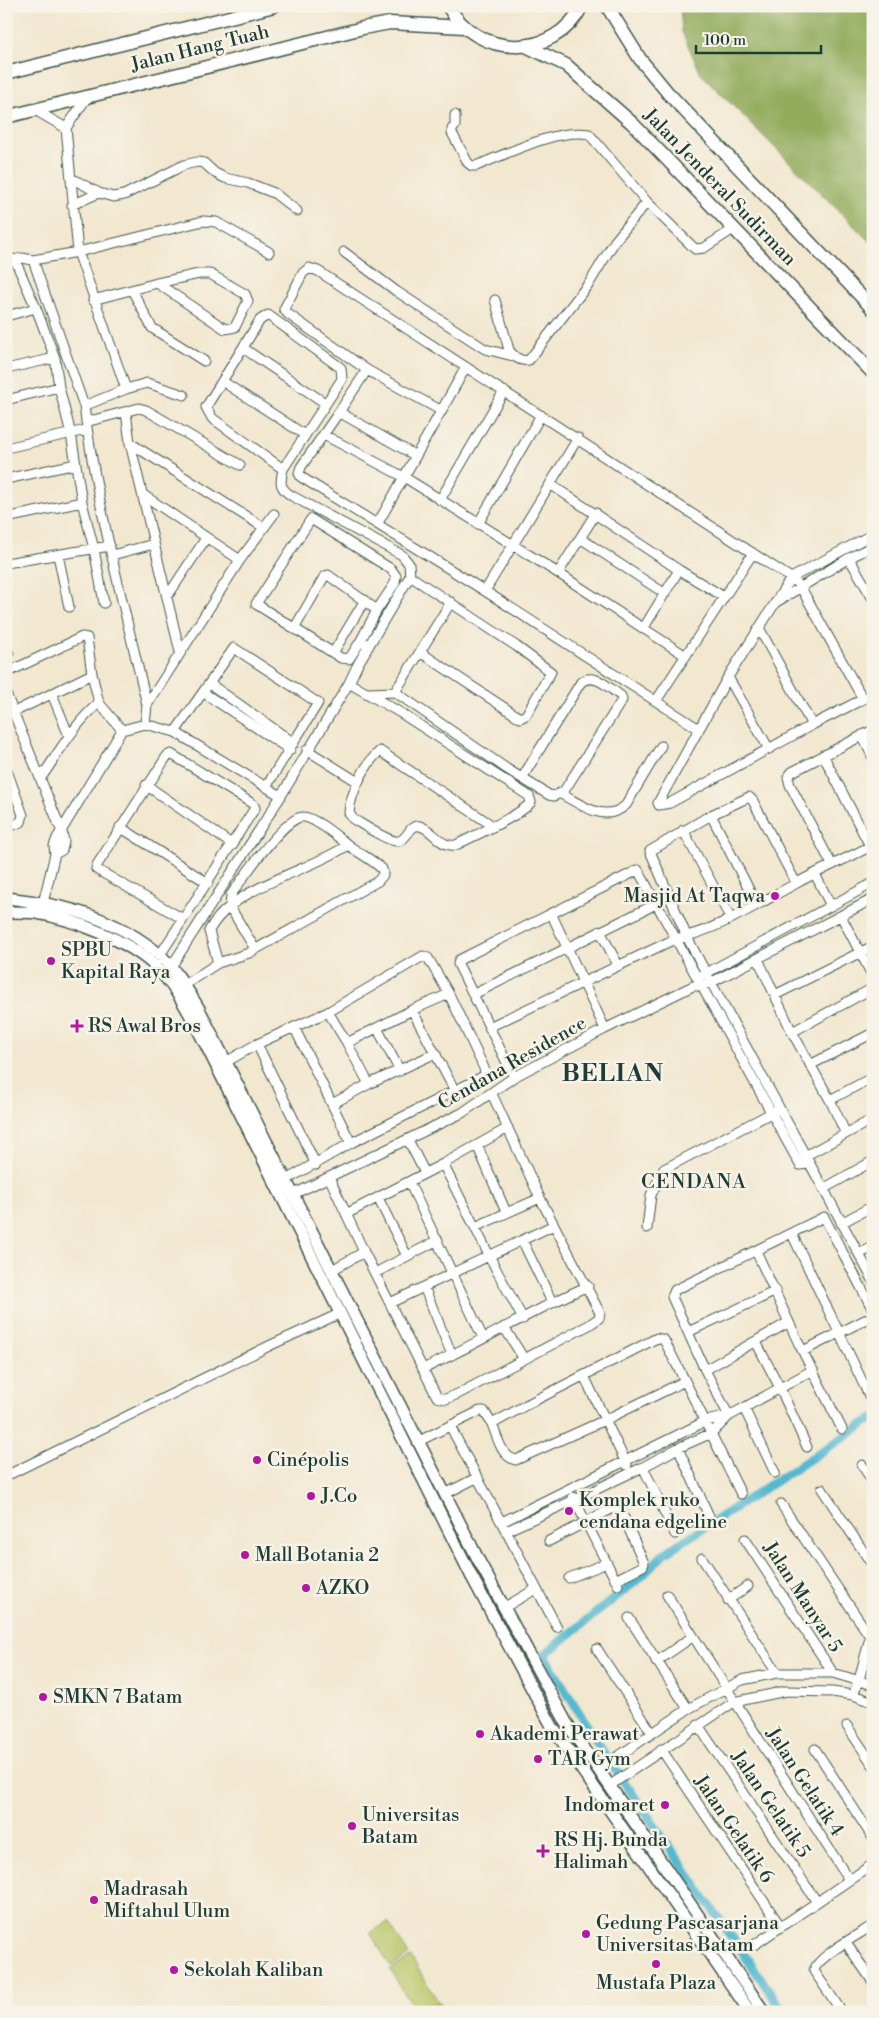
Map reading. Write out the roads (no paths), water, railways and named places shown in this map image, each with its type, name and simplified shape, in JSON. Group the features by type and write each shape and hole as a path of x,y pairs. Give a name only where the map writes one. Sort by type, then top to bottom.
{"highway":[{"name":"Jalan Hang Tuah","path":"6,73 274,6"},
{"path":"448,6 464,27 482,39 504,46 526,46 546,40 564,29 578,14 582,6"},
{"name":"Jalan Jenderal Sudirman","path":"607,6 640,59 668,93 873,309"},
{"name":"Jalan Hang Tuah","path":"6,117 363,28 390,23 464,27"},
{"name":"Jalan Jenderal Sudirman","path":"526,46 566,65 632,123 873,373"}],"main road":[{"path":"6,898 43,903 90,915 119,928 160,955 184,985 226,1062 264,1151 341,1313 472,1577 553,1728 750,2012"},
{"path":"6,912 37,914 86,926 122,943 154,965 182,1002 264,1151 294,1194 418,1442 566,1722 602,1767 617,1780 764,2012"},
{"path":"514,1654 526,1648"}],"street":[{"path":"88,96 66,128 78,252 93,300 126,389"},
{"path":"35,110 66,128"},
{"path":"455,115 455,126 452,133 468,163 472,166 554,136 578,132 589,134 648,202 698,250 735,228"},
{"path":"71,178 99,193 113,197 124,196 184,165 197,162 204,163 214,173 225,178 274,193 297,211"},
{"path":"72,205 99,193"},
{"path":"344,252 396,291 485,349 525,361 532,358 590,282 615,241 648,202"},
{"path":"104,603 59,387 55,358 36,308 9,259 22,258 33,260 78,252 203,221 216,222 269,252"},
{"path":"33,260 84,406 86,426 111,550 147,705 145,724"},
{"path":"442,412 367,370 288,314 284,309 303,273 309,268 318,271 791,578 800,586 863,699"},
{"path":"93,300 157,283 198,274 210,274 245,294 248,301 235,327 225,329 157,283"},
{"path":"132,290 152,328 204,361"},
{"path":"496,300 506,342 513,356"},
{"path":"6,316 36,308"},
{"path":"171,967 350,683 365,643 377,610 395,583 396,576 394,572 311,519 256,604 332,653 349,660 365,643 410,576 409,564 402,554 286,492 281,487 280,482 284,469 342,379 341,368 268,314 262,318 207,403 209,414 284,469"},
{"path":"243,348 325,403"},
{"path":"6,369 55,358"},
{"path":"378,523 466,367"},
{"path":"367,370 301,467 301,477 485,590 699,728"},
{"path":"222,381 305,435"},
{"path":"84,406 126,389 147,383 184,395"},
{"path":"6,400 59,387"},
{"path":"440,500 504,391"},
{"path":"6,448 70,434 86,426 139,408 152,411 240,465"},
{"path":"126,412 130,443 180,652"},
{"path":"339,412 416,456"},
{"path":"478,524 541,415"},
{"path":"324,435 404,477 686,656"},
{"path":"485,590 578,438"},
{"path":"130,443 263,527"},
{"path":"6,479 76,464"},
{"path":"550,484 679,570 724,597"},
{"path":"142,494 240,560"},
{"path":"6,518 82,502"},
{"path":"558,573 596,513"},
{"path":"147,705 240,560 274,514"},
{"path":"873,534 791,578 728,677 658,803 659,806 670,803 812,725 873,694"},
{"path":"167,598 206,538"},
{"path":"580,538 664,593"},
{"path":"6,563 94,549 111,550 154,544"},
{"path":"778,601 800,586 873,546"},
{"path":"656,701 753,553"},
{"path":"58,555 69,607"},
{"path":"849,558 873,599"},
{"path":"643,629 679,570"},
{"path":"294,629 326,576 329,576 365,600 377,610"},
{"path":"410,576 451,602 551,672 526,715 520,718 420,652"},
{"path":"332,653 365,600"},
{"path":"394,692 451,602"},
{"path":"759,628 812,725"},
{"path":"6,673 84,637 88,639 92,674 99,703 122,730"},
{"path":"175,732 234,648 316,700 318,704 266,787"},
{"path":"14,712 92,674"},
{"path":"728,677 769,749"},
{"path":"522,778 581,682 590,678 598,680 620,696 622,700 561,794"},
{"path":"350,683 529,796 531,802 524,809 493,826 450,846 423,827 414,826 402,839 394,841 353,819 349,812 349,803 358,782 380,751 493,826"},
{"path":"210,684 292,746"},
{"path":"367,693 394,692 549,796 561,794 592,810 605,814 619,812 626,805 662,746"},
{"path":"204,693 292,746"},
{"path":"6,694 62,832"},
{"path":"52,694 69,736"},
{"path":"41,778 69,736 89,711 99,703"},
{"path":"43,903 56,854 54,846 122,730 145,724 175,732 280,796"},
{"path":"832,865 788,781 788,777 792,772 873,730"},
{"path":"862,735 873,758"},
{"path":"308,750 358,782"},
{"path":"160,955 184,920 233,845 255,808 253,804 173,754 167,756 146,786 97,865 97,871 184,920"},
{"path":"489,1027 618,965 675,940 731,919 796,883 872,848 823,755"},
{"path":"6,768 9,787 23,815 23,820 6,828"},
{"path":"146,786 233,845"},
{"path":"796,883 750,797 683,830 650,851 687,937 873,1280"},
{"path":"711,815 757,905"},
{"path":"184,985 218,963 239,957 255,949 378,881 383,873 380,866 326,828 305,817 301,816 291,821 274,838 231,895 230,907 255,949"},
{"path":"120,827 208,883"},
{"path":"683,830 731,919"},
{"path":"218,963 209,931 216,920 230,907 278,879 348,845"},
{"path":"514,1077 458,964 460,958 638,870 697,983 800,1165 845,1132 873,1119"},
{"path":"815,874 831,906"},
{"path":"697,983 706,973 873,883"},
{"name":"Cendana Residence","path":"294,1194 462,1113 514,1077 605,1029 697,983 712,982 873,899"},
{"path":"474,994 656,904"},
{"path":"551,913 605,1029"},
{"path":"841,916 873,977"},
{"path":"600,931 618,965"},
{"path":"775,995 873,946"},
{"path":"226,1062 257,1044 328,1012 423,956 428,958 449,994 485,1073 483,1077 351,1143 316,1165 286,1180"},
{"path":"758,959 792,1032 830,1100 845,1132"},
{"path":"792,1032 873,988"},
{"path":"347,1042 449,994"},
{"path":"412,1010 455,1091"},
{"path":"328,1012 347,1042 369,1084"},
{"path":"294,1027 351,1143"},
{"path":"377,1028 400,1071"},
{"path":"810,1065 873,1033"},
{"path":"257,1044 316,1165"},
{"path":"332,1104 369,1084 436,1053"},
{"path":"830,1100 873,1077"},
{"path":"329,1177 364,1252 437,1397 446,1399 458,1394 590,1325 598,1318 600,1313 588,1286 540,1198 492,1094"},
{"path":"647,1228 651,1195 664,1169 780,1109"},
{"path":"346,1214 444,1164 508,1128"},
{"path":"408,1140 425,1173"},
{"path":"477,1145 506,1212"},
{"path":"823,1189 873,1161"},
{"path":"444,1164 523,1319"},
{"path":"409,1182 483,1338"},
{"path":"378,1198 407,1256"},
{"path":"475,1227 540,1198"},
{"path":"841,1223 873,1206"},
{"path":"729,1416 705,1370 672,1297 675,1290 824,1217 869,1293 873,1310"},
{"path":"390,1304 489,1254 554,1225"},
{"path":"792,1234 873,1404"},
{"path":"375,1273 438,1240"},
{"path":"522,1240 552,1302"},
{"path":"859,1254 873,1247"},
{"path":"756,1251 842,1429"},
{"path":"332,1270 364,1252"},
{"path":"423,1368 523,1319 552,1302 588,1286"},
{"path":"424,1287 452,1355"},
{"path":"688,1332 776,1292"},
{"path":"6,1476 271,1344 341,1313"},
{"path":"803,1351 873,1316"},
{"path":"705,1370 789,1322"},
{"path":"504,1327 524,1359"},
{"path":"492,1424 660,1338 664,1340 668,1347 741,1494"},
{"path":"756,1342 807,1447"},
{"path":"504,1526 625,1460 706,1421 729,1416 813,1370"},
{"path":"584,1376 631,1472"},
{"path":"418,1442 480,1410 484,1411 492,1424 509,1458 516,1460 685,1381"},
{"path":"744,1408 775,1472"},
{"path":"504,1526 574,1500 643,1467 678,1448 712,1433 729,1416"},
{"path":"450,1426 557,1627"},
{"path":"678,1448 709,1516"},
{"path":"862,1465 873,1482"},
{"path":"643,1467 676,1534"},
{"path":"445,1494 478,1477"},
{"path":"822,1489 873,1566"},
{"path":"549,1541 586,1522 615,1507 621,1511 644,1563 643,1566 617,1583 586,1522 574,1500 570,1490"},
{"path":"781,1504 871,1631 859,1680 853,1694"},
{"name":"Jalan Manyar 5","path":"745,1539 833,1673"},
{"path":"702,1558 777,1674"},
{"path":"569,1578 607,1563"},
{"path":"728,1600 748,1586"},
{"path":"505,1607 536,1589"},
{"name":"Jalan Gelatik 4","path":"667,1595 692,1637 849,1880"},
{"path":"629,1618 688,1709"},
{"path":"656,1662 692,1637"},
{"path":"597,1649 652,1733"},
{"path":"602,1767 688,1709 725,1687 742,1680 777,1674 833,1673 873,1685"},
{"path":"617,1780 734,1702 786,1691 853,1694 873,1702"},
{"name":"Jalan Gelatik 5","path":"698,1725 817,1902"},
{"path":"847,1726 873,1765"},
{"path":"815,1749 873,1838"},
{"name":"Jalan Gelatik 6","path":"661,1750 781,1927"},
{"path":"751,1947 873,1864"},
{"path":"842,2012 814,1971 815,1967 822,1959 873,1925"},
{"path":"846,1943 873,1982"}],"waterway":[{"path":"784,2012 600,1747 544,1655 642,1576 665,1553 873,1418"}],"place":[{"name":"Masjid At Taqwa","path":"775,896"},
{"name":"SPBU Kapital Raya","path":"51,961"},
{"name":"RS Awal Bros","path":"77,1026"},
{"name":"Cinépolis","path":"257,1460"},
{"name":"J.Co","path":"311,1496"},
{"name":"Komplek ruko cendana edgeline","path":"569,1511"},
{"name":"Mall Botania 2","path":"245,1555"},
{"name":"AZKO","path":"306,1588"},
{"name":"SMKN 7 Batam","path":"43,1697"},
{"name":"Akademi Perawat","path":"480,1734"},
{"name":"TAR Gym","path":"538,1759"},
{"name":"Indomaret","path":"665,1805"},
{"name":"Universitas Batam","path":"352,1826"},
{"name":"RS Hj. Bunda Halimah","path":"543,1851"},
{"name":"Madrasah Miftahul Ulum","path":"94,1900"},
{"name":"Gedung Pascasarjana Universitas Batam","path":"586,1934"},
{"name":"Mustafa Plaza","path":"656,1964"},
{"name":"Sekolah Kaliban","path":"174,1970"}],"district":[{"name":"BELIAN","path":"613,1074"},
{"name":"CENDANA","path":"694,1182"}]}
